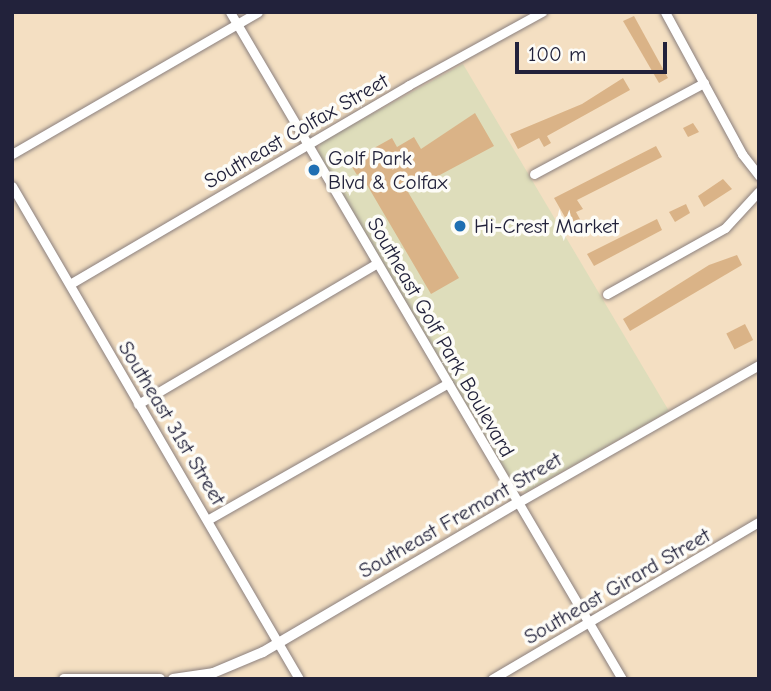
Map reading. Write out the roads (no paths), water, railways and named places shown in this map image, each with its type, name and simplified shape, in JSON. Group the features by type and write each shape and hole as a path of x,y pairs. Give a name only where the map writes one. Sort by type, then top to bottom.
{"street":[{"name":"Southeast Golf Park Boulevard","path":"230,12 622,679"},
{"path":"12,155 258,12"},
{"name":"Southeast Colfax Street","path":"70,284 307,144 542,12"},
{"path":"665,12 759,176"},
{"path":"534,174 704,83"},
{"name":"Southeast 31st Street","path":"12,186 138,404 209,519 299,679"},
{"path":"607,294 725,228 759,191"},
{"path":"138,404 377,263"},
{"name":"Southeast Fremont Street","path":"173,679 213,673 278,642 759,365"},
{"path":"209,519 448,383"},
{"name":"Southeast Girard Street","path":"492,679 759,522"},
{"path":"64,679 160,679"}],"place":[{"name":"Golf Park Blvd & Colfax","path":"314,170"},
{"name":"Hi-Crest Market","path":"460,226"}]}
